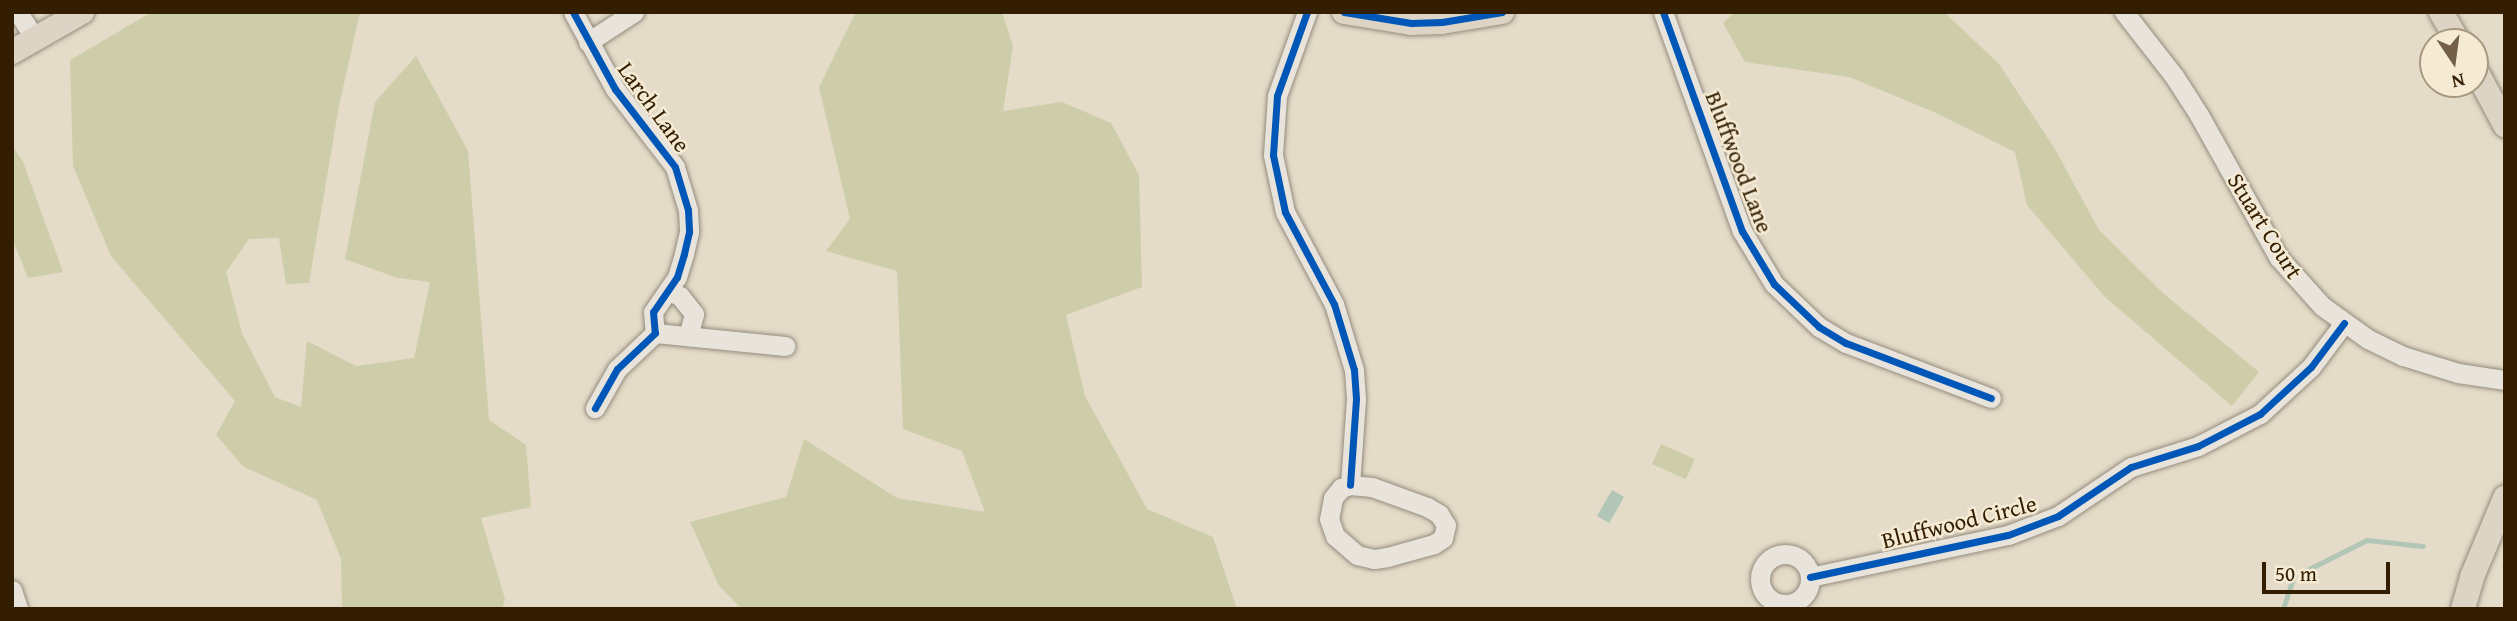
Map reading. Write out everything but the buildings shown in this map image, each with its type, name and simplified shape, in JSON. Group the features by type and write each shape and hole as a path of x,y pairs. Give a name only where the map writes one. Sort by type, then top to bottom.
{"main road":[{"path":"12,52 82,12"},
{"path":"1344,12 1411,23 1442,22 1502,12"},
{"path":"2441,12 2450,28"},
{"path":"2489,95 2505,125"},
{"path":"2463,609 2472,577 2505,498"}],"street":[{"path":"18,12 35,39"},
{"name":"Larch Lane","path":"573,12 615,89 675,167 683,187 689,232 677,277 653,312 655,333"},
{"path":"588,42 634,12"},
{"path":"1307,12 1277,96 1273,155 1285,212 1334,304 1354,370 1356,399 1350,485"},
{"name":"Bluffwood Lane","path":"1663,12 1742,231 1774,284 1811,320 1846,343 1991,398"},
{"name":"Stuart Court","path":"2124,12 2160,57 2199,115 2279,258 2298,283 2344,323 2403,356 2458,373 2505,380"},
{"path":"667,290 680,296 695,314 688,336"},
{"name":"Bluffwood Circle","path":"1810,577 2008,535 2058,516 2131,467 2198,446 2260,414 2311,367 2344,323"},
{"path":"594,408 617,369 655,333 785,346"},
{"path":"1350,485 1372,487 1427,507 1439,514 1446,525 1443,538 1434,544 1387,557 1374,559 1357,555 1335,536 1329,519 1333,499 1341,488 1350,485"},
{"path":"12,590 18,609"}],"shaded area":[{"path":"152,12 360,12 339,106 309,283 286,284 279,238 249,239 226,272 242,333 275,397 301,407 307,341 356,366 414,358 430,282 398,278 345,259 375,102 416,56 468,151 489,420 526,445 531,507 481,518 505,599 502,609 342,609 341,559 317,500 244,467 216,435 235,401 111,256 73,166 70,60"},
{"path":"856,12 1002,12 1013,46 1003,111 1062,102 1111,123 1139,175 1142,287 1066,315 1085,396 1147,509 1213,537 1237,609 742,609 719,586 690,522 786,497 804,439 897,498 985,512 962,451 903,429 897,271 826,251 850,219 819,87"},
{"path":"1735,12 1944,12 1999,64 2055,149 2099,230 2164,294 2259,372 2232,406 2105,297 2027,205 2015,152 1934,112 1849,77 1745,62 1723,23"},
{"path":"12,145 23,162 63,272 28,278 12,238"},
{"path":"1661,444 1695,459 1686,479 1652,464"},
{"path":"1612,490 1624,497 1609,523 1597,516"}],"waterway":[{"path":"2305,571 2367,540 2423,546"},
{"path":"2283,609 2294,576"}],"cycle path":[{"path":"573,12 615,89 675,167 688,210 689,232 684,254 677,277 653,312 655,333 617,369 595,408"},
{"path":"1307,12 1277,96 1273,155 1285,212 1334,304 1354,370 1356,399 1350,485"},
{"path":"1344,12 1411,23 1442,22 1502,12"},
{"path":"1663,12 1742,231 1774,284 1819,327 1846,343 1991,398"},
{"path":"1810,577 2008,535 2058,516 2131,467 2198,446 2260,414 2311,367 2344,323"}]}
